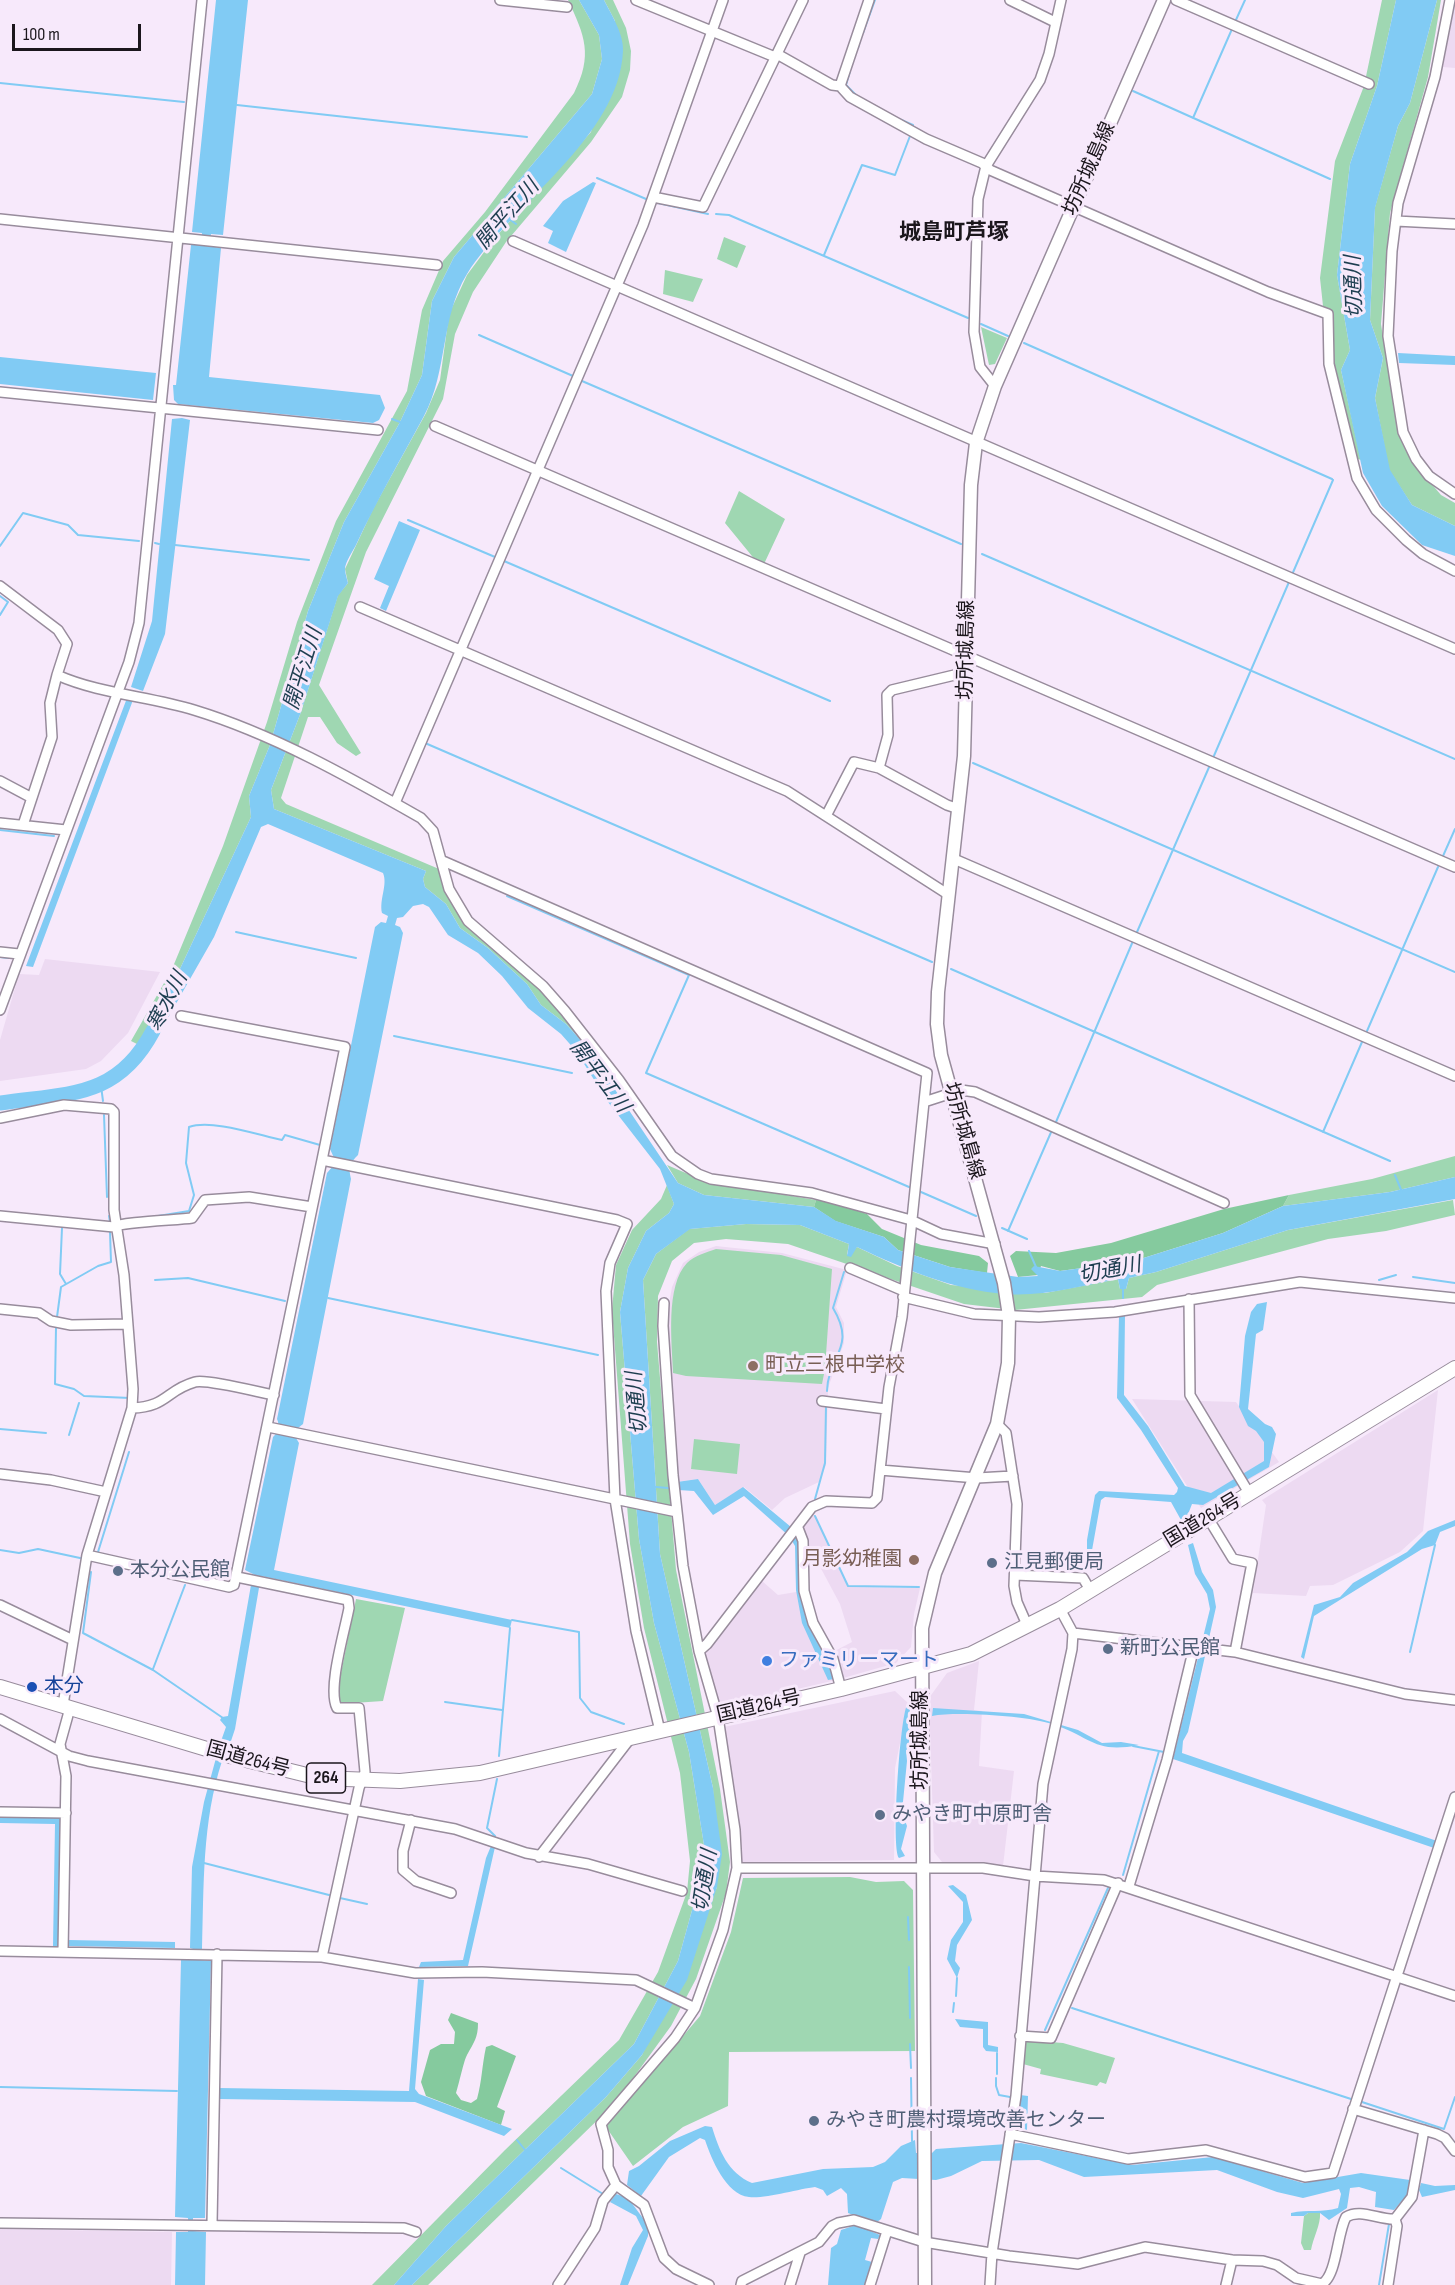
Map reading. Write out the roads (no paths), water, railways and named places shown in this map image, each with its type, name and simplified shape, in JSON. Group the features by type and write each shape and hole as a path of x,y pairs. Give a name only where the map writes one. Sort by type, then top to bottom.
{"highway":[{"name":"国道264号","path":"0,1687 279,1770 319,1778 363,1781 437,1779 480,1773 841,1689 971,1654 1060,1609 1208,1518 1244,1484 1455,1368"}],"main road":[{"name":"坊所城島線","path":"925,2285 920,1669 922,1628 936,1573 977,1478 997,1424 1008,1363 1009,1316 995,1244 941,1055 937,1024 938,992 959,809 967,672 971,485 976,443 995,386 1164,0"}],"street":[{"path":"0,1010 118,692 139,623 202,0"},
{"path":"500,0 567,7"},
{"path":"636,0 711,32 776,56 832,85 840,86 850,97 926,139 1074,207 1278,296 1328,314 1329,364 1357,478 1376,510 1399,534 1423,554 1455,571"},
{"path":"395,803 617,288 653,197 723,0"},
{"path":"653,197 703,207 803,0"},
{"path":"840,86 869,0"},
{"path":"1010,0 1055,22"},
{"path":"995,386 980,367 974,332 978,199 986,166 1040,80 1061,0"},
{"path":"1176,0 1369,84"},
{"path":"1450,0 1435,77 1396,221 1388,336 1403,432 1416,459 1429,476 1455,494"},
{"path":"0,219 437,265"},
{"path":"1396,221 1455,224"},
{"path":"513,241 1455,649"},
{"path":"0,392 378,430"},
{"path":"435,426 1455,867"},
{"path":"0,586 58,630 67,644 50,703 52,736 23,825"},
{"path":"360,607 787,790 949,895"},
{"path":"879,768 888,735 887,695 892,690 967,672"},
{"path":"57,675 74,683 194,710 257,734 421,818 433,831 449,889 468,921 543,986 619,1080 672,1156 683,1165 711,1179 812,1193 911,1222 941,1234 995,1244"},
{"path":"826,816 854,762 879,768 947,806 959,809"},
{"path":"0,781 32,798"},
{"path":"0,823 66,830"},
{"path":"954,860 1455,1076"},
{"path":"443,861 927,1073 904,1292 886,1409 876,1500 872,1503 818,1502 812,1507 707,1644 699,1650"},
{"path":"0,952 19,954"},
{"path":"87,1555 229,1587 234,1585 271,1427 274,1395 312,1207 326,1161 345,1047 181,1016"},
{"path":"924,1102 962,1090 975,1092 1224,1203"},
{"path":"0,1118 64,1105 111,1109 114,1112 112,1161 133,1389 132,1408 87,1555 73,1640 67,1706 60,1744 66,1776 63,1952"},
{"path":"326,1161 627,1224 610,1263 606,1291 617,1500 636,1631 660,1731"},
{"path":"0,1216 82,1226 117,1225 192,1218 205,1200 249,1197 312,1207"},
{"path":"850,1268 904,1292 974,1314 1009,1316 1079,1316 1243,1289 1310,1281 1455,1298"},
{"path":"1189,1299 1190,1395 1244,1484"},
{"path":"664,1303 663,1326 675,1511 683,1566 715,1717 735,1830 738,1868 723,1930 693,2008 675,2038 601,2124 608,2150 608,2168 616,2185 644,2205 664,2258 676,2269 709,2285"},
{"path":"0,1309 39,1313 51,1322 71,1325 127,1324"},
{"path":"132,1408 159,1404 177,1388 198,1381 274,1395"},
{"path":"822,1401 886,1409"},
{"path":"997,1424 1006,1433 1013,1476 1017,1504 1015,1575 1017,1602 1028,1627"},
{"path":"271,1427 675,1511"},
{"path":"880,1470 935,1472 977,1478 1013,1476"},
{"path":"0,1474 51,1480 106,1492"},
{"path":"1208,1518 1233,1560 1252,1563 1235,1652"},
{"path":"797,1529 803,1541 804,1591 813,1623 833,1659 841,1689"},
{"path":"1015,1575 1083,1578 1090,1590"},
{"path":"237,1576 348,1600 349,1608 334,1686 334,1704 337,1708 359,1708 364,1761 363,1781 359,1788 322,1957"},
{"path":"0,1605 73,1640"},
{"path":"990,2285 992,2253 1010,2138 1043,1784 1073,1633 1060,1609"},
{"path":"1073,1633 1235,1652 1405,1694 1455,1700"},
{"path":"1129,1886 1201,1647"},
{"path":"0,1719 62,1752 88,1761 472,1833 539,1857 588,1864 682,1891"},
{"path":"539,1857 629,1740"},
{"path":"1010,2138 1128,2159 1214,2151 1311,2178 1327,2175 1336,2167 1455,1797"},
{"path":"0,1812 66,1813"},
{"path":"411,1820 404,1851 404,1870 416,1881 451,1893"},
{"path":"738,1868 982,1868 1035,1876 1104,1880 1129,1886 1455,1996"},
{"path":"1020,2036 1051,2038 1118,1883"},
{"path":"0,1951 322,1957 415,1973 504,1973 636,1980 693,2008"},
{"path":"212,2224 218,1954"},
{"path":"1353,2109 1445,2138 1455,2151"},
{"path":"741,2285 742,2281 819,2242 838,2223 861,2222 924,2242 992,2253 1078,2264 1145,2247 1277,2265 1296,2278 1322,2284 1330,2276 1341,2225 1346,2217 1359,2213 1384,2220 1395,2219 1412,2197 1424,2130"},
{"path":"558,2285 595,2228 603,2202 616,2185"},
{"path":"1388,2285 1397,2226 1395,2219"},
{"path":"0,2223 404,2228 416,2232"},
{"path":"870,2285 887,2231"},
{"path":"790,2285 800,2253"},
{"path":"1226,2285 1232,2260"}],"water":[{"path":"216,0 248,0 223,235 211,234 209,246 221,248 209,377 380,395 385,408 379,420 373,423 178,404 174,400 173,385 176,385 191,245 201,245 202,233 192,232"},
{"path":"579,0 604,0 617,24 623,51 617,83 603,113 584,141 486,248 458,291 452,308 432,399 346,563 348,583 338,596 301,712 271,790 274,809 426,871 423,879 425,887 446,904 460,928 488,948 527,984 541,1005 566,1024 585,1045 678,1183 704,1195 814,1207 836,1221 884,1237 898,1250 950,1267 1018,1277 1038,1276 1031,1269 1034,1266 1060,1271 1134,1261 1223,1233 1283,1206 1390,1192 1455,1177 1455,1199 1288,1230 1156,1272 1129,1278 1126,1289 1120,1289 1118,1279 1033,1294 986,1292 948,1283 857,1247 851,1257 847,1256 849,1244 800,1225 746,1224 690,1229 656,1254 643,1280 660,1554 713,1788 722,1854 717,1887 687,1980 642,2055 606,2097 412,2285 394,2285 446,2226 634,2044 678,1961 702,1874 704,1845 689,1752 654,1623 639,1539 620,1312 628,1268 646,1231 669,1213 674,1204 660,1169 608,1102 576,1051 561,1034 528,1008 502,976 478,953 448,935 429,907 423,904 413,906 403,917 397,918 395,925 400,927 403,933 358,1155 351,1163 351,1179 303,1424 298,1428 296,1438 299,1443 274,1570 512,1620 510,1628 261,1576 235,1729 230,1744 221,1741 226,1727 220,1720 228,1716 251,1585 253,1585 255,1575 245,1570 273,1437 278,1429 277,1419 327,1173 335,1160 330,1149 375,927 381,922 386,923 388,916 382,913 381,908 385,882 383,873 268,824 261,827 214,937 149,1051 139,1045 179,971 251,817 249,796 270,745 308,611 344,522 400,422 422,375 432,301 454,257 592,94 602,59 599,35"},
{"name":"切通川","path":"1396,0 1437,0 1410,103 1398,126 1375,208 1370,320 1383,358 1375,398 1390,470 1412,505 1455,526 1455,556 1422,545 1382,506 1363,473 1341,370 1350,350 1337,275 1350,164 1377,86"},
{"path":"593,182 596,183 566,252 548,243 553,231 543,226 563,201"},
{"path":"1398,353 1455,356 1455,365 1399,363"},
{"path":"0,357 156,373 153,400 0,384"},
{"path":"172,419 190,420 165,634 143,691 131,687 152,621"},
{"path":"399,521 420,530 386,611 380,608 389,586 374,579"},
{"path":"127,698 133,700 33,967 26,966"},
{"path":"1267,1302 1263,1330 1256,1334 1248,1409 1272,1427 1276,1434 1269,1467 1203,1505 1192,1504 1187,1517 1181,1520 1171,1502 1105,1497 1101,1500 1089,1567 1087,1565 1087,1540 1095,1495 1099,1491 1174,1495 1178,1488 1141,1430 1117,1398 1119,1316 1125,1315 1124,1395 1148,1426 1185,1486 1211,1493 1264,1461 1264,1442 1256,1431 1248,1426 1239,1407 1245,1336 1251,1312 1257,1304"},
{"path":"698,1479 715,1505 743,1487 797,1532 800,1539 802,1591 834,1679 828,1680 802,1623 796,1590 795,1546 789,1536 744,1496 713,1515 694,1491 678,1490 677,1482"},
{"path":"1455,1520 1455,1526 1440,1532 1435,1545 1422,1549 1314,1616 1304,1659 1301,1657 1314,1605 1340,1597 1353,1583 1407,1552 1428,1531"},
{"path":"1193,1543 1202,1572 1213,1590 1216,1607 1182,1753 1437,1841 1434,1848 1173,1759 1210,1609 1207,1594 1195,1574 1188,1545"},
{"path":"907,1705 910,1708 910,1747 906,1750 902,1812 907,1826 901,1849 905,1856 899,1858 896,1832 897,1783"},
{"path":"933,1708 1024,1714 1078,1730 1102,1743 1121,1742 1139,1745 1102,1746 1052,1724 1027,1719 975,1714 932,1716"},
{"path":"216,1758 222,1761 215,1784 207,1830 202,1949 199,1949 199,1960 211,1961 205,2218 193,2218 193,2231 206,2232 205,2285 175,2285 176,2232 188,2232 188,2218 175,2217 181,1960 193,1960 193,1949 190,1948 192,1867 204,1802"},
{"path":"0,1817 61,1818 59,1946 53,1946 55,1824 0,1823"},
{"path":"491,1846 495,1847 468,1966 419,1967 421,1962 463,1960 486,1858"},
{"path":"953,1885 966,1895 972,1920 957,1945 955,1961 960,1968 957,1978 947,1959 951,1940 963,1922 963,1902 948,1886"},
{"path":"68,1940 175,1942 175,1948 68,1946"},
{"path":"418,1979 424,1980 415,2089 419,2094 512,2129 504,2136 415,2102 219,2099 219,2088 409,2091"},
{"path":"955,2019 988,2022 988,2045 998,2047 998,2052 986,2051 983,2047 983,2029 960,2027"},
{"path":"1020,2095 1028,2096 1027,2130 1017,2126"},
{"path":"705,2126 712,2127 721,2152 731,2167 752,2183 823,2169 873,2167 885,2162 901,2146 915,2140 916,2153 932,2153 936,2149 1021,2143 1132,2165 1213,2157 1303,2183 1361,2173 1410,2180 1407,2195 1394,2210 1375,2207 1376,2192 1359,2187 1350,2188 1347,2208 1329,2220 1320,2213 1291,2216 1291,2213 1338,2208 1341,2194 1339,2189 1303,2198 1277,2192 1217,2170 1084,2177 1039,2160 982,2161 951,2176 936,2180 902,2178 893,2182 881,2219 877,2222 865,2219 863,2228 880,2235 878,2239 871,2238 865,2260 872,2262 865,2285 828,2285 831,2248 837,2244 841,2230 856,2225 858,2217 848,2213 847,2194 841,2188 827,2196 823,2190 815,2187 763,2197 741,2195 727,2183 715,2165 705,2140 700,2138 669,2157 641,2196 627,2185 629,2171 639,2166 670,2141"},
{"path":"1421,2183 1435,2186 1455,2185 1455,2190 1422,2197 1419,2190"},
{"path":"616,2194 628,2198 648,2225 648,2236 628,2285 620,2285 632,2248 643,2230 636,2216 610,2202"}],"waterway":[{"path":"863,33 875,0"},
{"path":"1235,22 1245,0"},
{"path":"1193,118 1232,29"},
{"path":"858,48 860,40"},
{"path":"850,71 846,85 857,96"},
{"path":"0,83 184,102"},
{"path":"1133,91 1330,179"},
{"path":"237,105 527,137"},
{"path":"899,119 913,125"},
{"path":"824,255 862,165 895,175 910,136"},
{"path":"597,178 646,199"},
{"path":"658,203 708,214"},
{"path":"716,214 729,215 968,318"},
{"name":"開平江川","path":"508,218 516,224"},
{"path":"981,324 1008,336"},
{"path":"479,335 573,376"},
{"path":"1024,343 1332,479"},
{"path":"582,381 961,544"},
{"path":"392,419 400,422"},
{"path":"1291,577 1333,480"},
{"path":"0,546 23,513 68,525 78,535 139,541"},
{"path":"408,520 495,557"},
{"path":"155,543 159,544"},
{"path":"175,545 309,560"},
{"path":"982,554 1455,759"},
{"path":"504,561 830,701"},
{"path":"1213,758 1289,582"},
{"path":"0,596 8,602 0,615"},
{"path":"425,743 932,962"},
{"path":"973,763 1455,972"},
{"path":"1137,932 1210,765"},
{"path":"1443,856 1455,829"},
{"path":"0,830 54,836"},
{"path":"1367,1031 1438,867"},
{"path":"507,896 689,975 646,1073 909,1187"},
{"path":"236,932 356,958"},
{"path":"1056,1122 1133,941"},
{"path":"0,957 9,958"},
{"path":"951,969 1390,1161"},
{"name":"寒水川","path":"0,1103 69,1094 107,1081 123,1070 139,1053 153,1031"},
{"name":"開平江川","path":"394,1036 572,1073"},
{"path":"1323,1132 1362,1042"},
{"path":"101,1086 103,1101"},
{"path":"104,1115 107,1197"},
{"path":"152,1217 189,1211 194,1195 186,1163 189,1127 222,1126 282,1140 285,1135 320,1145"},
{"path":"1008,1231 1052,1130"},
{"path":"1395,1175 1402,1192"},
{"path":"921,1192 976,1216"},
{"path":"109,1216 110,1222"},
{"path":"62,1228 60,1274 66,1284"},
{"path":"1002,1228 1027,1239"},
{"path":"57,1317 61,1287 98,1266 111,1262 110,1232"},
{"path":"1029,1251 1036,1267"},
{"path":"827,1391 832,1368 842,1342 840,1322 833,1308 844,1272"},
{"path":"1379,1280 1396,1275"},
{"path":"1413,1277 1455,1283"},
{"path":"155,1280 188,1278 285,1301"},
{"name":"切通川","path":"1123,1288 1123,1298"},
{"path":"328,1298 598,1355"},
{"path":"56,1328 55,1384 74,1389 84,1396 130,1398"},
{"path":"69,1435 79,1403"},
{"path":"815,1499 825,1463 826,1406"},
{"path":"0,1429 46,1433"},
{"path":"98,1552 129,1452"},
{"path":"656,1487 668,1488"},
{"path":"815,1516 848,1586 919,1587"},
{"path":"1410,1652 1435,1545"},
{"path":"0,1550 19,1553 38,1549 80,1558"},
{"path":"91,1572 83,1633 153,1670 223,1718"},
{"path":"153,1669 185,1585"},
{"path":"512,1620 579,1632 580,1698 591,1712 624,1724"},
{"path":"499,1756 510,1628"},
{"path":"445,1702 502,1710"},
{"path":"1133,1746 1164,1752"},
{"path":"1123,1875 1159,1751"},
{"path":"495,1836 487,1828 497,1779"},
{"path":"204,1863 329,1895"},
{"path":"1045,2030 1108,1888"},
{"path":"340,1898 367,1904"},
{"path":"908,1917 909,1940"},
{"path":"909,1967 910,2018"},
{"path":"956,1996 957,1978"},
{"path":"953,2012 954,2003"},
{"path":"1072,2008 1351,2099"},
{"path":"910,2044 911,2068"},
{"path":"997,2053 997,2074"},
{"path":"911,2078 912,2141"},
{"path":"996,2078 999,2095 1010,2097"},
{"path":"0,2087 177,2091"},
{"path":"1362,2102 1444,2129 1455,2097"},
{"path":"517,2140 525,2150"},
{"path":"561,2168 603,2194"},
{"path":"1379,2285 1389,2224"}],"place":[{"name":"町立三根中学校","path":"753,1366"},
{"name":"月影幼稚園","path":"914,1560"},
{"name":"江見郵便局","path":"992,1563"},
{"name":"本分公民館","path":"118,1571"},
{"name":"新町公民館","path":"1108,1649"},
{"name":"ファミリーマート","path":"767,1661"},
{"name":"本分","path":"32,1687"},
{"name":"みやき町中原町舎","path":"880,1815"},
{"name":"みやき町農村環境改善センター","path":"814,2121"}],"district":[{"name":"城島町芦塚","path":"954,233"}]}
